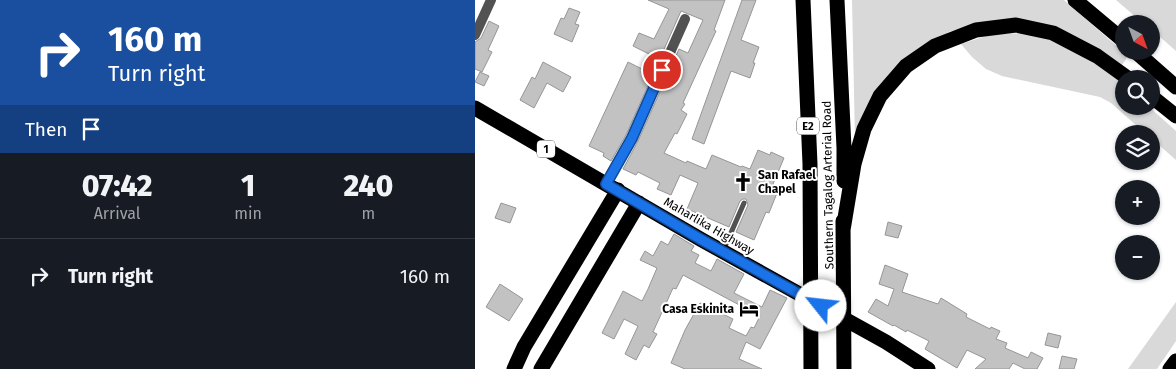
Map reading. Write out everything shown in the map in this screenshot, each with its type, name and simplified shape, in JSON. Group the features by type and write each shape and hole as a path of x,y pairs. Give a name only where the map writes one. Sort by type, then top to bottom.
{"highway":[{"name":"Southern Tagalog Arterial Road","path":"803,0 810,164 811,369"},
{"name":"Southern Tagalog Arterial Road","path":"837,0 844,148 843,365"},
{"path":"1075,0 1115,33"},
{"path":"843,230 854,164 864,129 880,96 906,66 935,46 976,30 1016,25 1053,33 1097,56 1116,70"},
{"path":"1145,60 1176,87"},
{"path":"1160,103 1176,116"},
{"name":"Maharlika Highway","path":"475,108 723,251 886,342 928,369"},
{"path":"514,369 524,347 612,187"},
{"path":"541,369 639,202"},
{"path":"1170,369 1176,361"}],"street":[{"path":"475,35 491,0"},
{"path":"612,187 685,19"}],"lane":[{"path":"723,251 743,203"}],"shaded area":[{"path":"852,0 1064,0 1115,45 1115,60 1125,60 1122,65 1002,23 951,31 910,56 855,140"},
{"path":"1116,0 1176,0 1176,51 1160,37 1160,15 1134,15"},
{"path":"1024,33 1052,37 1095,60 1115,77 1115,107 1100,97 1002,76 986,69 961,44 992,34"},
{"path":"1125,115 1158,115 1176,131 1176,160 1160,146 1160,125 1136,125"},
{"path":"1176,302 1176,341 1157,369 1128,369"}],"building":[{"path":"648,0 725,0 714,30 716,31 683,103 685,104 681,110 687,114 677,134 675,133 664,153 686,163 687,161 706,169 712,155 750,169 758,150 770,155 771,152 784,158 773,184 777,186 775,192 777,193 769,213 766,212 754,240 736,232 748,205 746,199 740,201 729,227 687,209 698,183 680,175 671,195 657,189 660,183 638,172 636,175 623,169 638,141 679,49 688,53 703,20 681,11 626,135 611,161 603,156 604,153 589,146 628,62 642,69 649,54 633,46 639,33 654,39 669,9"},
{"path":"742,0 756,0 741,40 759,47 753,63 755,63 750,78 731,71 704,144 692,139"},
{"path":"569,8 580,12 575,24 579,25 572,42 554,34 561,18 564,19"},
{"path":"489,21 499,26 488,50 492,52 482,72 475,69 475,42 481,38"},
{"path":"543,62 571,77 563,92 547,83 534,108 520,100 532,77 535,79"},
{"path":"480,72 489,76 484,86 475,82"},
{"path":"501,203 516,208 510,223 495,218"},
{"path":"888,222 902,226 898,238 885,235"},
{"path":"674,234 694,246 691,251 699,255 695,263 711,271 717,259 744,274 734,293 762,307 770,290 787,298 760,349 746,342 739,359 762,369 685,369 671,363 685,330 700,303 733,319 729,328 746,336 751,327 754,328 760,316 683,275 676,289 673,288 653,332 657,334 649,348 644,345 636,360 625,354 638,326 624,319 614,339 602,333 623,291 642,301 657,268 640,260 645,251 653,256 661,241 668,245"},
{"path":"885,265 908,274 902,292 938,304 941,298 967,314 966,317 990,329 991,327 1000,331 996,339 1007,343 1005,348 1028,358 1031,352 1043,358 1037,369 1025,369 1013,363 1009,369 975,369 986,359 967,350 957,368 925,349 929,341 907,330 906,332 893,326 868,312 876,299 888,306 894,289 879,284"},
{"path":"500,284 523,299 509,321 486,307"},
{"path":"1048,333 1061,336 1058,348 1045,345"},
{"path":"1062,356 1077,359 1074,369 1059,369"}],"place":[{"name":"San Rafael Chapel","path":"743,182"},
{"name":"Casa Eskinita","path":"749,309"}],"route":[{"path":"662,70 632,138 606,184 821,306"}]}
